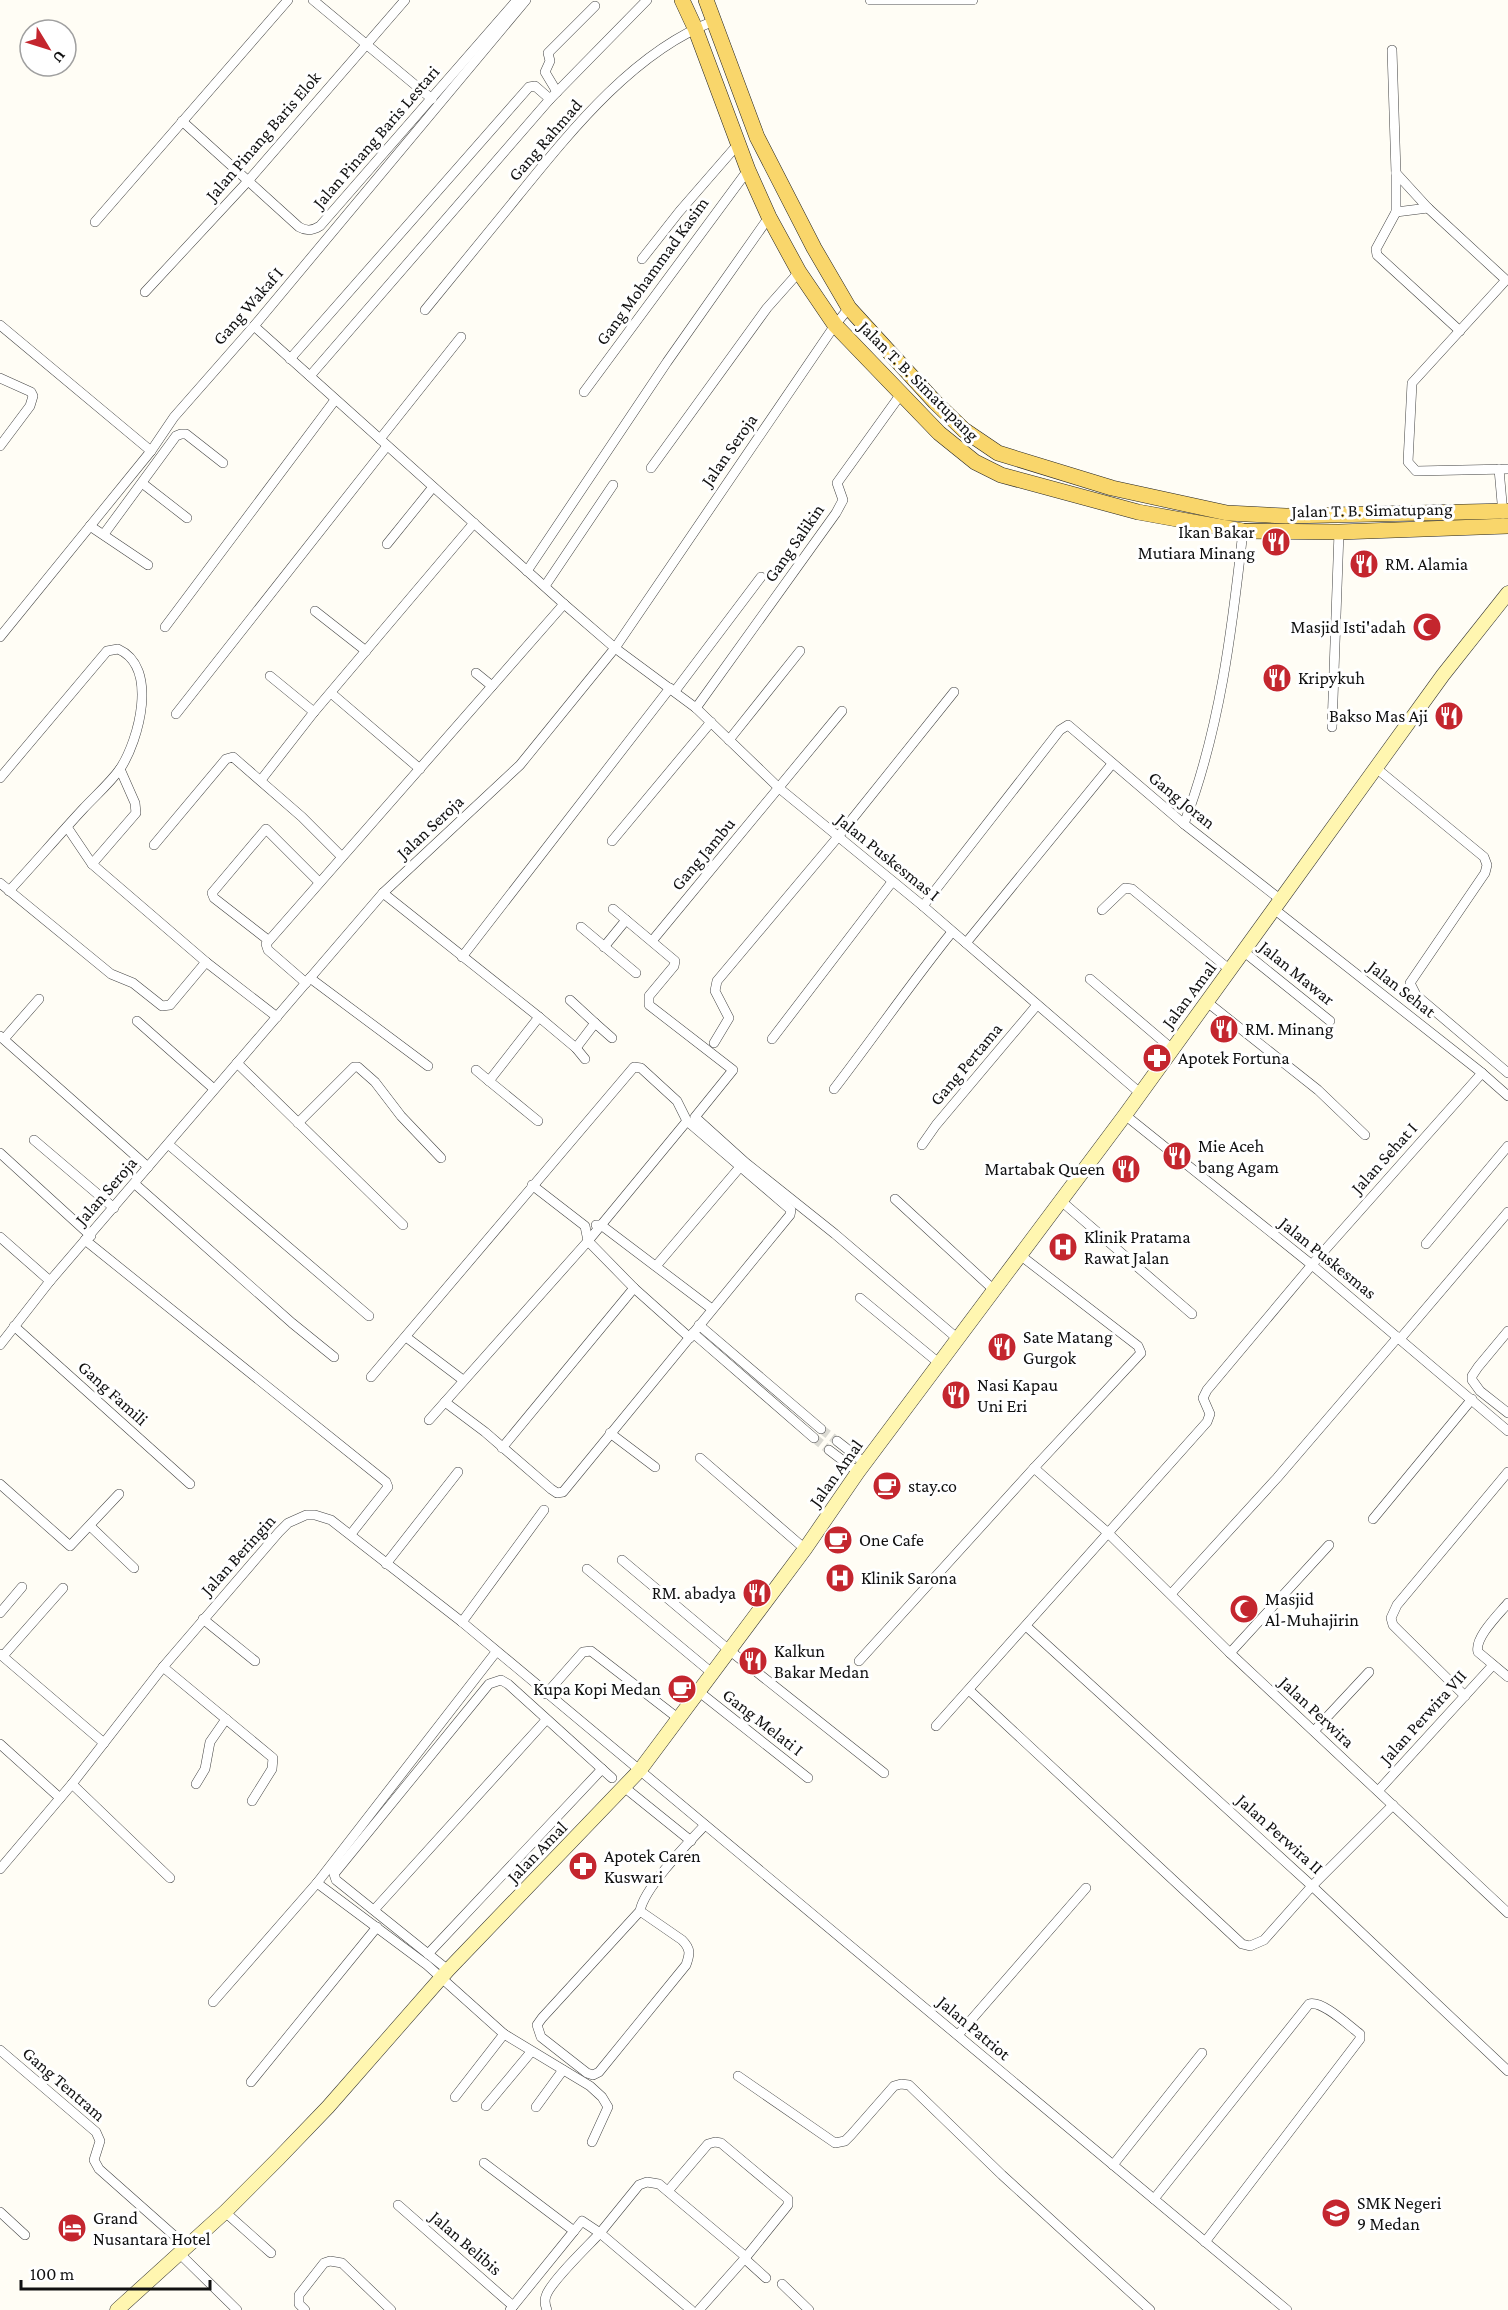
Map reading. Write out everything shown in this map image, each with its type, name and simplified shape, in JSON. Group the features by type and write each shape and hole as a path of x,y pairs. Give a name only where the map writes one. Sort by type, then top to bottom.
{"main road":[{"name":"Jalan T. B. Simatupang","path":"682,0 695,28 748,170 769,217 799,272 835,325 939,433 975,462 1001,475 1111,496 1227,513 1286,516 1505,518"},
{"name":"Jalan T. B. Simatupang","path":"706,0 757,137 814,248 849,308 935,402 972,435 998,453 1111,496 1192,523 1243,531 1339,532 1505,518"}],"street":[{"path":"94,222 288,0"},
{"path":"313,0 432,99"},
{"name":"Jalan Pinang Baris Elok","path":"145,292 248,181 405,0"},
{"name":"Jalan Pinang Baris Lestari","path":"248,181 299,227 304,230 320,226 517,0"},
{"name":"Gang Wakaf I","path":"0,637 151,451 174,417 254,326 526,0"},
{"path":"310,376 554,95 647,0"},
{"path":"706,0 711,0"},
{"path":"870,0 973,0"},
{"path":"554,95 545,72 550,61 548,53 595,6"},
{"name":"Gang Rahmad","path":"425,310 571,131 633,70 695,28 714,21"},
{"path":"1392,50 1396,212 1376,249 1377,255 1460,331"},
{"path":"290,359 529,87 535,86 554,95"},
{"path":"182,121 248,181"},
{"path":"642,259 739,143"},
{"name":"Gang Mohammad Kasim","path":"584,392 748,170"},
{"path":"1396,173 1428,208 1507,279 1412,383 1408,462 1416,471 1503,469 1505,518"},
{"path":"1396,212 1428,208"},
{"path":"527,571 667,362 769,217"},
{"path":"651,468 767,308 799,272"},
{"name":"Jalan Seroja","path":"0,1345 51,1281 383,893 520,765 615,648 835,325 849,308"},
{"path":"0,324 151,451"},
{"name":"Jalan Puskesmas I","path":"254,326 564,604 615,648 696,708 779,789 923,906 1140,1094"},
{"path":"380,439 461,337"},
{"path":"0,378 31,392 33,396 30,406 0,446"},
{"name":"Gang Salikin","path":"696,708 836,513 843,500 837,483 901,394"},
{"path":"165,627 335,400"},
{"path":"104,534 177,436 186,434 223,463"},
{"path":"176,714 387,446"},
{"path":"142,483 187,518"},
{"path":"545,586 612,485"},
{"path":"387,544 433,487"},
{"path":"261,780 314,712 474,523"},
{"path":"90,526 148,565"},
{"path":"1184,824 1198,787 1214,729 1234,619 1243,531"},
{"path":"1332,727 1339,532"},
{"path":"462,957 761,577"},
{"name":"Jalan Amal","path":"117,2310 225,2212 278,2159 327,2107 444,1973 640,1770 805,1549 861,1468 1125,1115 1443,675 1508,593"},
{"path":"428,1066 308,981 267,949 266,945 341,856 420,770 564,604"},
{"path":"315,611 366,651"},
{"path":"0,778 107,651 122,650 130,658 137,671 142,691 134,738 120,769 9,891"},
{"path":"729,740 800,651"},
{"path":"476,673 492,686"},
{"path":"270,676 314,712"},
{"path":"714,1043 729,1018 715,991 717,981 837,838 954,692"},
{"path":"331,693 420,770"},
{"name":"Gang Jambu","path":"652,941 842,711"},
{"path":"612,841 711,722"},
{"name":"Gang Joran","path":"923,906 1065,725 1073,727 1112,764 1278,905"},
{"path":"154,845 228,758 236,758 302,817 341,856"},
{"path":"966,943 1112,764"},
{"path":"1376,768 1484,857 1487,865 1485,873 1410,983 1416,995 1508,1073"},
{"path":"92,864 136,813 135,802 120,769"},
{"path":"67,827 92,864 206,962 277,1017"},
{"path":"268,940 214,898 212,893 254,841 266,829 319,882"},
{"path":"772,1038 892,882"},
{"path":"0,883 111,974 133,983 165,1007 170,1005 206,962"},
{"path":"1102,910 1120,891 1125,888 1132,889 1230,970"},
{"path":"383,893 539,1017 576,1048 585,1059"},
{"name":"Jalan Sehat","path":"1278,905 1508,1096"},
{"path":"614,909 675,961 674,966 649,996 649,1005 733,1070 695,1117 746,1163 835,1234 958,1339"},
{"path":"604,947 626,920"},
{"path":"581,927 636,973"},
{"path":"834,1089 887,1020 904,992 952,932"},
{"name":"Jalan Mawar","path":"1243,951 1330,1021"},
{"path":"1090,979 1172,1048"},
{"path":"39,999 2,1037 148,1167"},
{"path":"570,1000 612,1038"},
{"path":"1207,1002 1318,1090 1365,1135"},
{"name":"Gang Pertama","path":"922,1145 936,1125 1037,1005"},
{"path":"489,1081 539,1017"},
{"path":"137,1022 214,1089"},
{"path":"576,1048 595,1023"},
{"path":"237,1063 402,1225"},
{"path":"298,1123 354,1067 358,1067 375,1082 408,1124 441,1158"},
{"path":"370,1377 634,1067 641,1068 677,1101 687,1121 792,1212 563,1492 557,1493 445,1402"},
{"path":"476,1070 538,1121"},
{"name":"Jalan Sehat I","path":"936,1726 1207,1422 1210,1414 1203,1398 1207,1390 1312,1265 1482,1073"},
{"name":"Jalan Puskesmas","path":"1125,1115 1312,1265 1508,1431"},
{"path":"429,1420 588,1241 687,1121"},
{"path":"34,1140 114,1208"},
{"path":"168,1144 369,1316"},
{"path":"1426,1244 1508,1146"},
{"path":"0,1153 88,1238 386,1482 388,1487 351,1534"},
{"path":"656,1266 740,1167"},
{"path":"135,1184 292,1323 334,1357"},
{"path":"532,1185 585,1227 588,1241 634,1288 821,1429"},
{"path":"895,1199 994,1290"},
{"path":"1060,1200 1192,1314"},
{"path":"1171,1594 1277,1478 1508,1212"},
{"path":"585,1227 601,1225 712,1309"},
{"path":"0,1237 51,1281"},
{"path":"859,1661 1141,1351 1133,1342 1020,1255"},
{"path":"502,1448 634,1288"},
{"path":"860,1298 940,1364"},
{"name":"Gang Famili","path":"14,1326 190,1484"},
{"path":"1508,1331 1478,1367 1472,1380 1480,1391 1508,1413"},
{"path":"694,1332 814,1438"},
{"path":"406,1337 463,1380"},
{"path":"1373,1519 1472,1399"},
{"path":"610,1433 655,1467"},
{"path":"837,1441 861,1468"},
{"path":"830,1450 861,1468"},
{"path":"700,1458 805,1549"},
{"name":"Jalan Perwira","path":"1034,1468 1107,1532 1230,1653 1508,1913"},
{"path":"386,1564 458,1472"},
{"path":"1465,1696 1393,1625 1391,1618 1397,1605 1508,1472"},
{"path":"0,1484 69,1545 73,1545 119,1494"},
{"path":"462,1622 544,1510"},
{"name":"Jalan Beringin","path":"0,1869 72,1784 163,1667 279,1532 297,1518 315,1515 324,1516 351,1534 462,1622 640,1770"},
{"path":"90,1526 134,1568"},
{"path":"1230,1653 1329,1545"},
{"path":"622,1560 729,1650 884,1773"},
{"path":"587,1569 712,1673"},
{"path":"0,1613 22,1587"},
{"path":"63,1588 2,1655 104,1743"},
{"path":"1508,1603 1477,1643 1478,1652 1508,1676"},
{"path":"203,1619 255,1661"},
{"name":"Jalan Perwira II","path":"1026,1626 1312,1886 1508,2071"},
{"path":"546,1694 583,1652 591,1651 679,1719"},
{"path":"213,2002 317,1883 496,1652"},
{"name":"Jalan Perwira VII","path":"1378,1791 1493,1665"},
{"path":"163,1667 273,1758 272,1769 252,1802"},
{"path":"1314,1731 1369,1672"},
{"path":"592,2142 607,2110 607,2104 590,2086 504,2034 428,1954 336,1880 335,1871 489,1684 501,1680 508,1684 612,1778"},
{"path":"969,1690 1242,1944 1250,1946 1264,1940 1312,1886 1394,1805"},
{"name":"Gang Melati I","path":"698,1691 808,1778"},
{"path":"196,1784 205,1769 210,1742 226,1719"},
{"path":"374,1910 546,1720"},
{"path":"0,1744 60,1798"},
{"path":"428,1954 602,1769"},
{"name":"Jalan Patriot","path":"640,1770 1287,2310"},
{"path":"72,1784 170,1878"},
{"path":"624,1787 692,1841"},
{"path":"640,1911 682,1940 688,1946 689,1958 686,1965 599,2072 593,2075 587,2073 541,2037 537,2025 640,1911 646,1894 705,1825"},
{"path":"317,1883 444,1973"},
{"path":"958,2036 1086,1888"},
{"path":"251,2082 377,1927"},
{"path":"1154,2199 1309,2004 1316,2003 1324,2007 1360,2034 1360,2039 1205,2242"},
{"path":"455,2097 504,2034"},
{"name":"Gang Tentram","path":"0,2050 96,2132 100,2142 94,2160 99,2169 183,2250 237,2310"},
{"path":"486,2106 531,2052"},
{"path":"1113,2165 1202,2052"},
{"path":"536,2107 563,2070"},
{"path":"738,2076 836,2143 844,2141 851,2135 894,2086 909,2085 1002,2175 1150,2310"},
{"path":"668,2191 708,2144 715,2142 721,2143 788,2199 788,2205 699,2310"},
{"path":"484,2163 574,2230"},
{"path":"547,2310 545,2300 548,2292 639,2185 647,2182 658,2184 668,2191 766,2278"},
{"name":"Jalan Belibis","path":"398,2205 511,2308"},
{"path":"0,2212 25,2235"},
{"path":"225,2212 271,2253"},
{"path":"511,2308 582,2221 600,2233 691,2310"},
{"path":"304,2310 299,2304 298,2295 324,2263 330,2260 342,2263 391,2310"},
{"path":"782,2284 809,2310"}],"tunnel":[{"path":"821,1429 837,1441"},
{"path":"814,1438 829,1450"}],"place":[{"name":"Ikan Bakar Mutiara Minang","path":"1276,542"},
{"name":"RM. Alamia","path":"1364,564"},
{"name":"Masjid Isti'adah","path":"1427,627"},
{"name":"Kripykuh","path":"1277,678"},
{"name":"Bakso Mas Aji","path":"1449,716"},
{"name":"RM. Minang","path":"1224,1029"},
{"name":"Apotek Fortuna","path":"1157,1058"},
{"name":"Mie Aceh bang Agam","path":"1177,1156"},
{"name":"Martabak Queen","path":"1126,1169"},
{"name":"Klinik Pratama Rawat Jalan","path":"1063,1247"},
{"name":"Sate Matang Gurgok","path":"1002,1347"},
{"name":"Nasi Kapau Uni Eri","path":"956,1395"},
{"name":"stay.co","path":"887,1486"},
{"name":"One Cafe","path":"838,1540"},
{"name":"Klinik Sarona","path":"840,1578"},
{"name":"RM. abadya","path":"757,1593"},
{"name":"Masjid Al-Muhajirin","path":"1244,1609"},
{"name":"Kalkun Bakar Medan","path":"753,1661"},
{"name":"Kupa Kopi Medan","path":"682,1689"},
{"name":"Apotek Caren Kuswari","path":"583,1866"},
{"name":"SMK Negeri 9 Medan","path":"1336,2213"},
{"name":"Grand Nusantara Hotel","path":"72,2228"}]}
